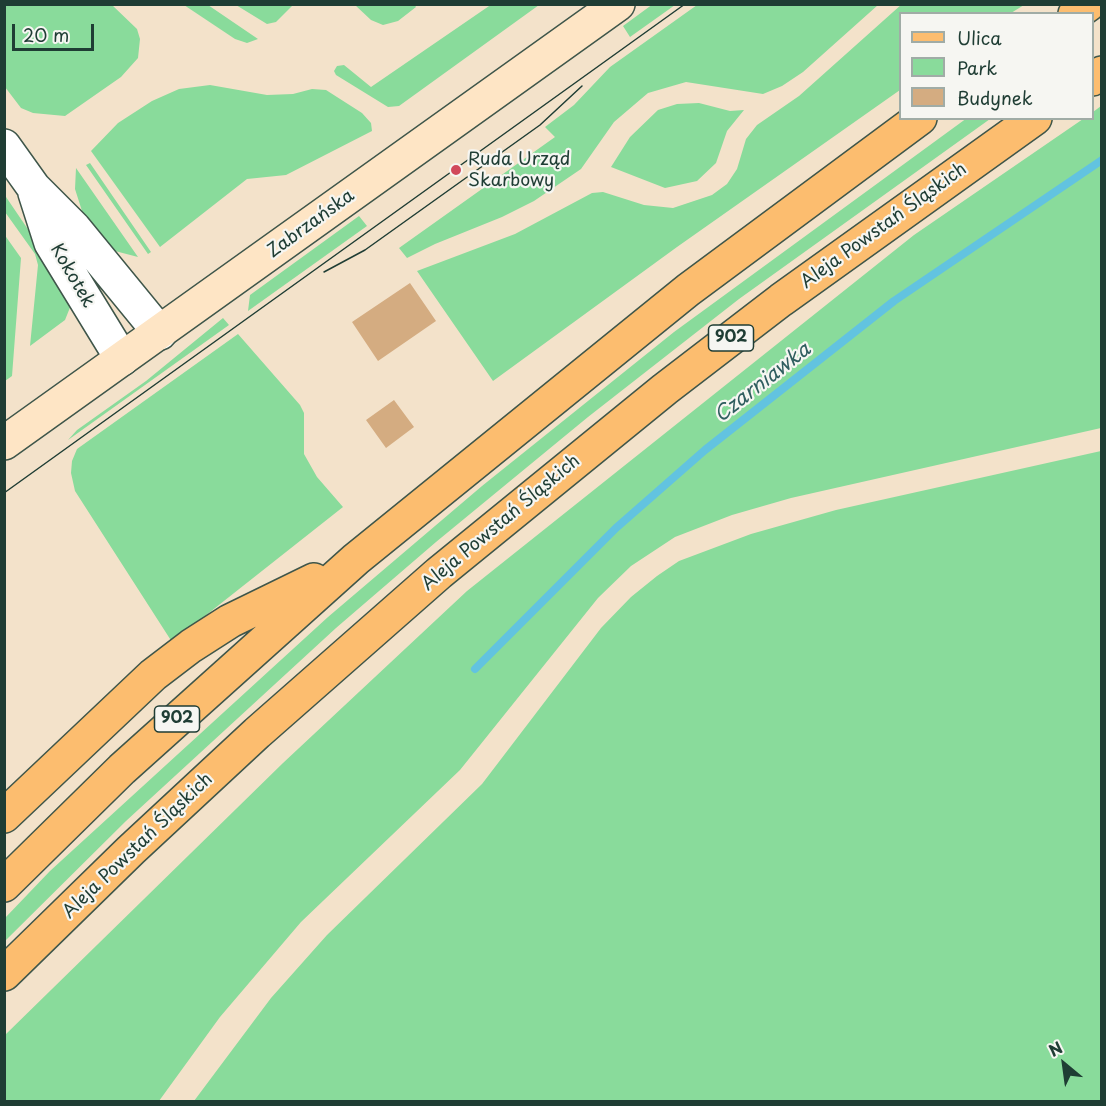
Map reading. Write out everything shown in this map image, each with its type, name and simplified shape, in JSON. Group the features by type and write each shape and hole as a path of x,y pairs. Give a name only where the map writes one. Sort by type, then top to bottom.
{"main road":[{"name":"Zabrzańska","path":"4,443 618,4"},
{"name":"902","path":"4,885 122,769 356,559 688,290 917,120"},
{"name":"Aleja Powstań Śląskich","path":"4,974 131,850 257,734 448,566 657,396 782,300 1032,120"},
{"path":"4,816 153,675 191,646 230,621 356,559"}],"street":[{"name":"Kokotek","path":"4,146 34,188 74,228 160,333"},
{"name":"Kokotek","path":"34,188 51,243 122,359"}],"green space":[{"path":"414,4 416,7 398,21 383,25 371,20 355,5"},
{"path":"492,4 539,5 399,106 388,107 336,75 334,71 337,66 344,65 371,87"},
{"path":"653,4 675,5 630,37 623,26"},
{"path":"902,4 1024,5 1013,12 899,12 899,91 677,247 493,381 417,271 515,234 592,193 603,192 644,205 673,208 712,195 727,184 737,169 746,139 757,125 799,96"},
{"path":"4,5 112,5 137,29 140,39 138,58 121,77 65,116 33,113 21,108 5,87"},
{"path":"184,5 208,5 258,39 247,43 235,39"},
{"path":"236,5 293,5 276,22 267,24"},
{"path":"697,5 878,5 803,72 782,86 763,94 686,82 648,93 614,122 581,169 534,201 407,258 399,248 555,137 545,127 574,105 610,67"},
{"path":"210,85 267,95 293,94 312,89 326,90 362,113 371,123 372,131 286,175 247,179 160,247 91,151 118,123 152,101 179,89"},
{"path":"699,103 730,111 744,110 727,131 716,163 697,181 665,188 611,167 630,137 658,110 677,104"},
{"path":"1101,106 1101,428 791,498 732,515 675,537 631,566 598,598 460,770 301,922 220,1017 159,1101 5,1101 5,1035 283,763 467,591 914,235 1082,120 1094,120 1094,111"},
{"path":"964,120 989,120 739,299 588,417 436,542 336,628 126,821 5,941 5,918 50,871 328,617 482,486 674,332"},
{"path":"90,163 151,252 148,254 86,165"},
{"path":"76,168 138,257 115,251 97,234 82,211 75,189"},
{"path":"4,194 59,275 71,305 65,320 30,346 38,265 35,254 5,212"},
{"path":"359,216 367,226 248,311 250,295"},
{"path":"4,234 21,258 12,376 5,381"},
{"path":"223,318 229,325 68,440 77,430 146,381"},
{"path":"238,334 300,405 304,413 304,454 317,477 343,507 172,642 75,491 71,473 72,461 77,449"},
{"path":"1101,451 1101,1101 194,1101 271,998 327,935 482,784 601,628 631,597 657,576 679,561 751,534 836,510"}],"building":[{"path":"410,283 436,321 378,361 352,322"},
{"path":"394,400 414,427 386,448 366,420"}],"waterway":[{"name":"Czarniawka","path":"475,669 616,528 705,450 894,301 1102,160"}],"tram line":[{"path":"4,493 685,4"},
{"path":"324,272 365,250 540,125 582,86"}],"place":[{"name":"Ruda Urząd Skarbowy","path":"456,170"}]}
